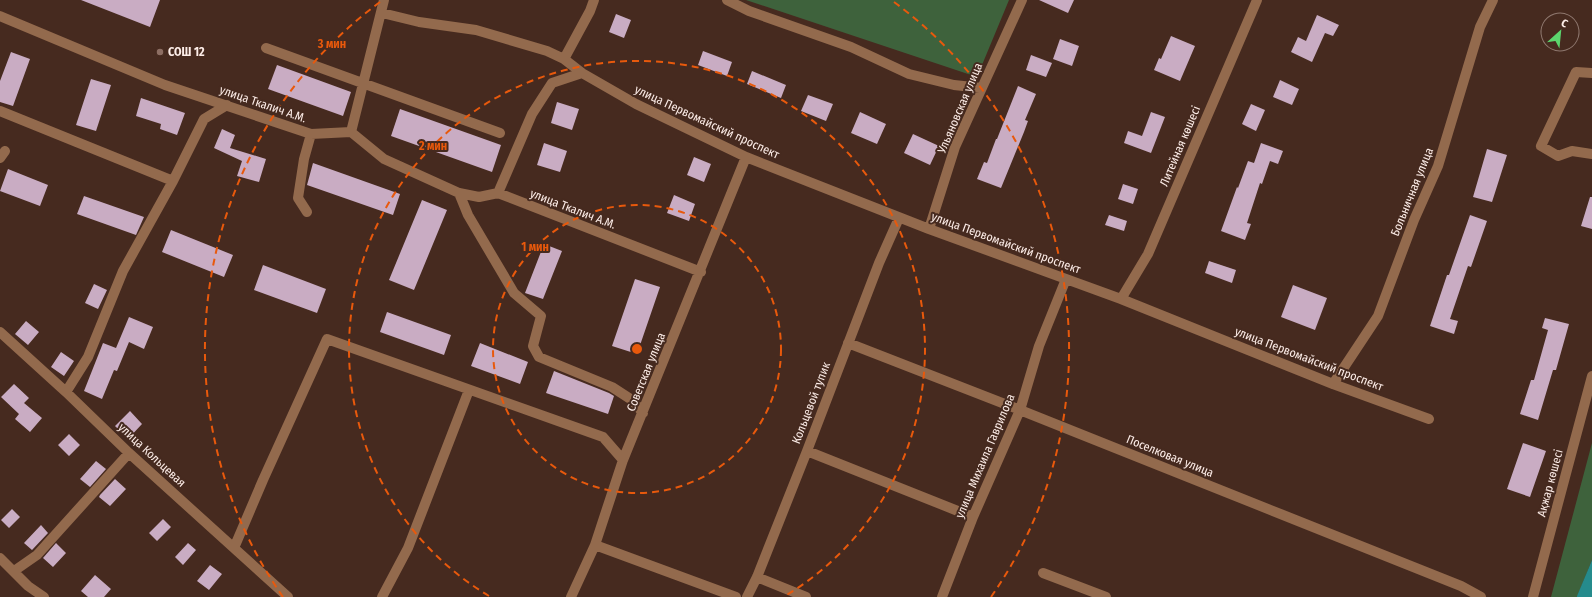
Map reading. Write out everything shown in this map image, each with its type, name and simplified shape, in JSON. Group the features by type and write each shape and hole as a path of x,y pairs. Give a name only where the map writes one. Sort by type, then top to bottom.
{"street":[{"path":"384,0 382,13 351,132 384,159 459,193 479,197 498,193 532,114 552,83 582,73"},
{"path":"564,59 590,11 594,0"},
{"path":"726,0 749,11 851,47 909,74 954,85 982,88"},
{"name":"Ульяновская улица","path":"928,229 955,147 1022,0"},
{"name":"Литейная көшесі","path":"1121,299 1148,254 1257,0"},
{"name":"Больничная улица","path":"1333,384 1378,316 1414,220 1438,166 1480,27 1493,0"},
{"name":"улица Первомайский проспект","path":"382,13 419,22 476,30 547,51 564,59 582,73 636,104 746,157 899,218 1121,299 1333,384 1429,419"},
{"name":"улица Ткалич А.М.","path":"0,16 165,84 311,134 351,132"},
{"path":"266,48 364,82 500,133"},
{"path":"1592,73 1576,72 1541,146 1558,156 1572,151 1592,154"},
{"path":"66,392 88,357 123,270 173,181 204,119 227,105"},
{"path":"0,111 173,181"},
{"path":"307,212 298,198 304,159 311,134"},
{"name":"Советская улица","path":"571,597 595,545 624,460 701,272 746,157"},
{"path":"459,193 468,216 514,293 541,316 534,346 539,357 612,387 632,400 643,413"},
{"name":"улица Ткалич А.М.","path":"498,193 701,272"},
{"name":"Кольцевой тупик","path":"747,597 757,577 879,264 899,218"},
{"name":"улица Михаила Гаврилова","path":"942,597 973,517 1020,410 1039,346 1066,279"},
{"name":"улица Кольцевая","path":"0,332 66,392 129,453 288,597"},
{"path":"234,548 327,339 603,437 624,460"},
{"name":"Поселковая улица","path":"848,343 1453,583 1481,597"},
{"name":"Ақжар көшесі","path":"1533,597 1592,376"},
{"path":"382,597 408,548 469,390"},
{"path":"807,451 973,517"},
{"path":"14,571 37,555 129,453"},
{"path":"595,545 736,597"},
{"path":"0,558 28,586 44,597"},
{"path":"1043,573 1106,597"},
{"path":"757,577 806,597"}],"green space":[{"path":"746,0 1009,0 977,77"},
{"path":"1592,443 1592,560 1577,597 1551,597"}],"water":[{"path":"1592,560 1592,597 1577,597 1577,596"}],"building":[{"name":"СОШ 12","path":"81,0 160,0 150,27"},
{"path":"1039,0 1074,0 1068,13"},
{"path":"616,14 631,20 624,38 609,32"},
{"path":"1317,15 1339,25 1333,36 1325,33 1312,62 1291,52 1298,37 1306,41"},
{"path":"1171,36 1195,46 1180,81 1154,70 1159,58 1161,59"},
{"path":"1060,39 1079,46 1072,66 1053,59"},
{"path":"703,51 732,62 727,76 698,65"},
{"path":"11,52 30,59 13,106 0,102 0,81"},
{"path":"1031,55 1052,63 1046,77 1026,70"},
{"path":"277,65 351,92 343,116 268,89"},
{"path":"752,71 786,85 781,98 747,84"},
{"path":"91,79 111,85 96,131 76,125"},
{"path":"1280,80 1299,89 1292,105 1273,97"},
{"path":"1018,86 1036,94 1025,120 1028,121 1024,132 1001,188 977,179 984,162 987,163"},
{"path":"808,95 833,104 826,121 801,111"},
{"path":"141,98 185,113 177,135 160,129 161,124 136,116"},
{"path":"557,102 579,109 572,130 551,123"},
{"path":"1251,104 1265,110 1256,131 1242,124"},
{"path":"400,109 501,145 492,172 391,136"},
{"path":"860,112 886,124 877,144 851,133"},
{"path":"1151,112 1165,117 1151,153 1124,143 1128,131 1142,136"},
{"path":"222,129 235,135 230,148 266,159 259,182 237,176 242,161 214,148"},
{"path":"913,134 939,146 930,165 904,153"},
{"path":"544,143 567,151 560,172 537,165"},
{"path":"1261,143 1283,151 1278,164 1270,161 1262,184 1260,183 1247,223 1251,224 1245,240 1221,231 1248,161 1254,163"},
{"path":"1487,149 1507,155 1492,202 1473,197"},
{"path":"694,157 711,164 704,182 687,175"},
{"path":"313,163 400,194 393,215 307,185"},
{"path":"8,169 48,185 40,206 0,191"},
{"path":"1123,184 1138,189 1133,204 1118,199"},
{"path":"674,195 695,204 689,221 667,213"},
{"path":"84,196 144,217 136,235 77,214"},
{"path":"1590,197 1592,197 1592,229 1581,226"},
{"path":"422,200 447,210 414,290 389,280"},
{"path":"1109,215 1127,221 1124,231 1105,225"},
{"path":"1470,215 1487,221 1471,267 1468,266 1450,319 1458,321 1454,334 1430,326 1447,275 1449,275"},
{"path":"171,230 233,255 224,277 162,252"},
{"path":"544,244 562,251 543,299 525,293"},
{"path":"1209,261 1236,270 1232,283 1205,273"},
{"path":"263,265 326,289 317,313 254,290"},
{"path":"635,279 660,287 637,354 612,346"},
{"path":"94,284 107,290 98,309 85,303"},
{"path":"1293,285 1327,298 1315,330 1281,317"},
{"path":"387,312 451,335 444,355 380,332"},
{"path":"129,317 153,327 144,349 129,342 117,371 114,370 102,399 84,391 103,343 116,348"},
{"path":"1545,318 1569,324 1556,370 1553,370 1538,420 1520,414 1531,380 1534,380 1548,330 1542,328"},
{"path":"26,321 39,332 28,345 15,334"},
{"path":"480,343 528,362 520,384 471,366"},
{"path":"61,352 74,361 64,376 51,367"},
{"path":"554,371 614,396 608,414 546,393"},
{"path":"14,384 29,398 24,403 42,418 30,432 15,419 19,414 1,397"},
{"path":"130,411 142,424 128,439 115,426"},
{"path":"69,434 80,445 69,456 58,445"},
{"path":"1523,443 1546,451 1530,497 1507,489"},
{"path":"96,461 106,469 90,487 80,479"},
{"path":"115,479 126,489 110,506 99,497"},
{"path":"12,509 20,517 9,528 1,520"},
{"path":"163,519 171,527 157,541 149,533"},
{"path":"41,525 48,533 32,550 24,543"},
{"path":"56,543 66,553 53,567 43,558"},
{"path":"188,543 196,550 183,565 175,557"},
{"path":"210,565 222,574 209,590 197,581"},
{"path":"95,575 111,589 104,597 88,597 81,591"}],"place":[{"name":"СОШ 12","path":"160,52"}]}
